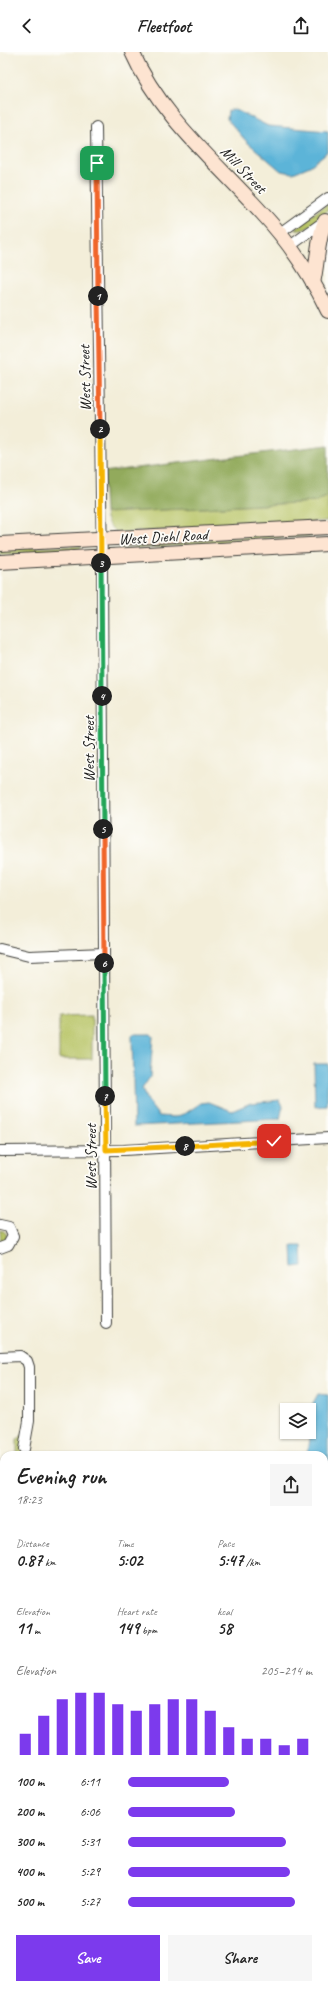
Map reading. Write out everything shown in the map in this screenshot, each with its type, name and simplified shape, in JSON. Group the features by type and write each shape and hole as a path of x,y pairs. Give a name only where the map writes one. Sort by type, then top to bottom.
{"street":[{"name":"Mill Street","path":"132,52 157,94 189,137 280,233 290,246 313,282 328,311"},
{"name":"West Street","path":"96,127 101,539 106,1323"},
{"path":"280,233 328,198"},
{"path":"290,246 326,220"},
{"path":"313,282 317,266 317,246 326,220"},
{"name":"West Diehl Road","path":"0,544 328,527"},
{"name":"West Diehl Road","path":"0,562 328,544"},
{"path":"0,949 29,956 104,953"},
{"path":"0,1150 106,1150 328,1138"},
{"path":"0,1225 9,1227 13,1236 8,1245 0,1248"},
{"path":"0,1357 24,1357 29,1367 29,1421 24,1450"}],"green space":[{"path":"328,203 328,210 314,224 305,229 296,230 299,225"},
{"path":"328,445 328,496 316,502 105,513 103,472"},
{"path":"328,496 328,521 118,533 109,524 105,513 316,502"},
{"path":"328,531 328,535 121,549 259,535"},
{"path":"81,546 81,549 0,555 0,549"},
{"path":"92,1015 92,1059 59,1059 59,1016"},
{"path":"0,1230 4,1231 7,1235 5,1241 1,1242"},
{"path":"24,1435 30,1440 31,1451 17,1451 17,1440"}],"water":[{"path":"234,109 268,126 328,131 328,149 326,153 310,166 293,173 281,171 246,141 227,119 228,111"},
{"path":"133,1034 151,1034 153,1036 150,1077 142,1089 147,1101 159,1116 175,1117 186,1113 201,1103 209,1102 232,1111 251,1103 280,1100 283,1106 280,1119 134,1126"},
{"path":"314,1064 328,1064 327,1106 315,1107"},
{"path":"292,1246 302,1246 303,1266 293,1267"},
{"path":"318,1394 328,1395 328,1451 307,1451 309,1439 316,1439 316,1403 313,1403"}],"route":[{"path":"97,163 100,526 102,568 101,623 106,1150 274,1141"}]}
